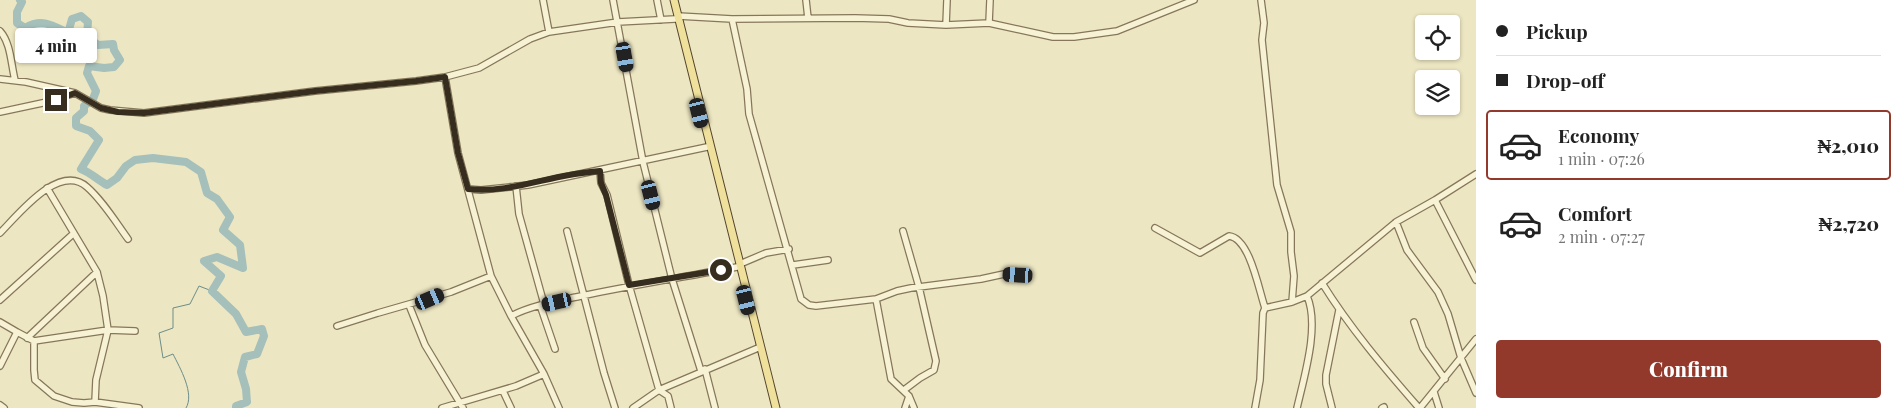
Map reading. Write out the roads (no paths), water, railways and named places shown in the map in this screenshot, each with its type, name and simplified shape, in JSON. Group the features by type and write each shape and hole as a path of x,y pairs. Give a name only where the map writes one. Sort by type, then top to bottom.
{"main road":[{"path":"672,0 707,148 714,168"},
{"path":"676,18 775,408"},
{"path":"739,265 758,348 775,408"}],"street":[{"path":"543,0 549,32"},
{"path":"613,0 643,162 672,279 715,408"},
{"path":"657,0 661,20"},
{"path":"806,0 808,18"},
{"path":"946,25 947,0"},
{"path":"989,23 990,0"},
{"path":"0,79 14,80 75,93 101,108 118,112 144,113 315,91 445,77 479,68 530,39 549,32 618,22 676,18 889,19 908,23 946,25 989,23 1053,36 1074,37 1106,34 1194,0"},
{"path":"1261,0 1264,24 1262,40 1277,185 1291,232 1294,276 1292,302"},
{"path":"732,19 746,86 749,114 802,298 809,305 816,306 876,299 897,291 919,287 1004,274 1018,275"},
{"path":"0,31 7,44 14,80"},
{"path":"445,77 458,153 491,276 544,374 559,408"},
{"path":"0,112 47,102 75,93"},
{"path":"468,189 481,190 516,186 569,175 600,171 707,148"},
{"path":"600,171 601,183 606,195 659,390 668,396 671,408"},
{"path":"1265,308 1308,296 1396,222 1476,174"},
{"path":"0,233 47,188 58,182 73,180 86,186 100,200 128,238"},
{"path":"516,186 519,214 555,349"},
{"path":"47,188 97,272 103,296 108,330 96,380 95,402"},
{"path":"471,199 481,190"},
{"path":"1434,200 1476,280"},
{"path":"1396,222 1407,250 1438,292 1445,306 1461,358 1476,393"},
{"path":"1155,228 1200,253 1229,236 1236,239 1252,261 1265,308 1263,313 1260,380 1255,408"},
{"path":"567,230 604,374 615,408"},
{"path":"903,230 919,287 936,361 934,370 904,390"},
{"path":"0,300 74,234"},
{"path":"511,316 542,305 629,285 672,279 739,265 766,253 789,249"},
{"path":"793,265 828,260"},
{"path":"27,338 97,272"},
{"path":"337,326 452,292 491,276"},
{"path":"1322,283 1339,310 1381,364 1420,408 1476,339"},
{"path":"1297,408 1312,328 1308,296"},
{"path":"876,299 891,379 910,396 914,408"},
{"path":"409,305 425,345 461,405"},
{"path":"1332,408 1326,384 1326,375 1339,310"},
{"path":"0,322 34,341 108,330 135,331"},
{"path":"1414,322 1423,348 1445,379"},
{"path":"0,366 16,332"},
{"path":"34,341 35,380 54,396 83,406 95,402 109,406 139,408"},
{"path":"633,408 659,390 758,348"},
{"path":"442,408 461,405 503,391 544,374"},
{"path":"503,391 511,408"},
{"path":"1434,392 1439,408"},
{"path":"905,408 910,396"},
{"path":"0,405 4,408"}],"waterway":[{"path":"20,0 22,2 17,12 17,23 25,28 42,23 52,25 68,33 72,19 81,16 88,22 87,36 98,45 113,44 120,60 114,67 89,66 87,73 96,91 93,99 84,106 84,111 76,118 76,126 90,131 99,140 81,169 107,185 117,178 126,166 135,160 153,158 186,162 201,172 207,193 217,199 230,217 223,230 240,245 243,268 217,257 204,261 221,276 212,291 236,314 246,332 262,329 264,336 257,354 245,357 241,372 246,389 247,402 236,406 236,408"},
{"path":"186,408 189,396 186,381 173,354 163,358 159,333 173,328 173,308 190,304 199,286 212,291"}]}
